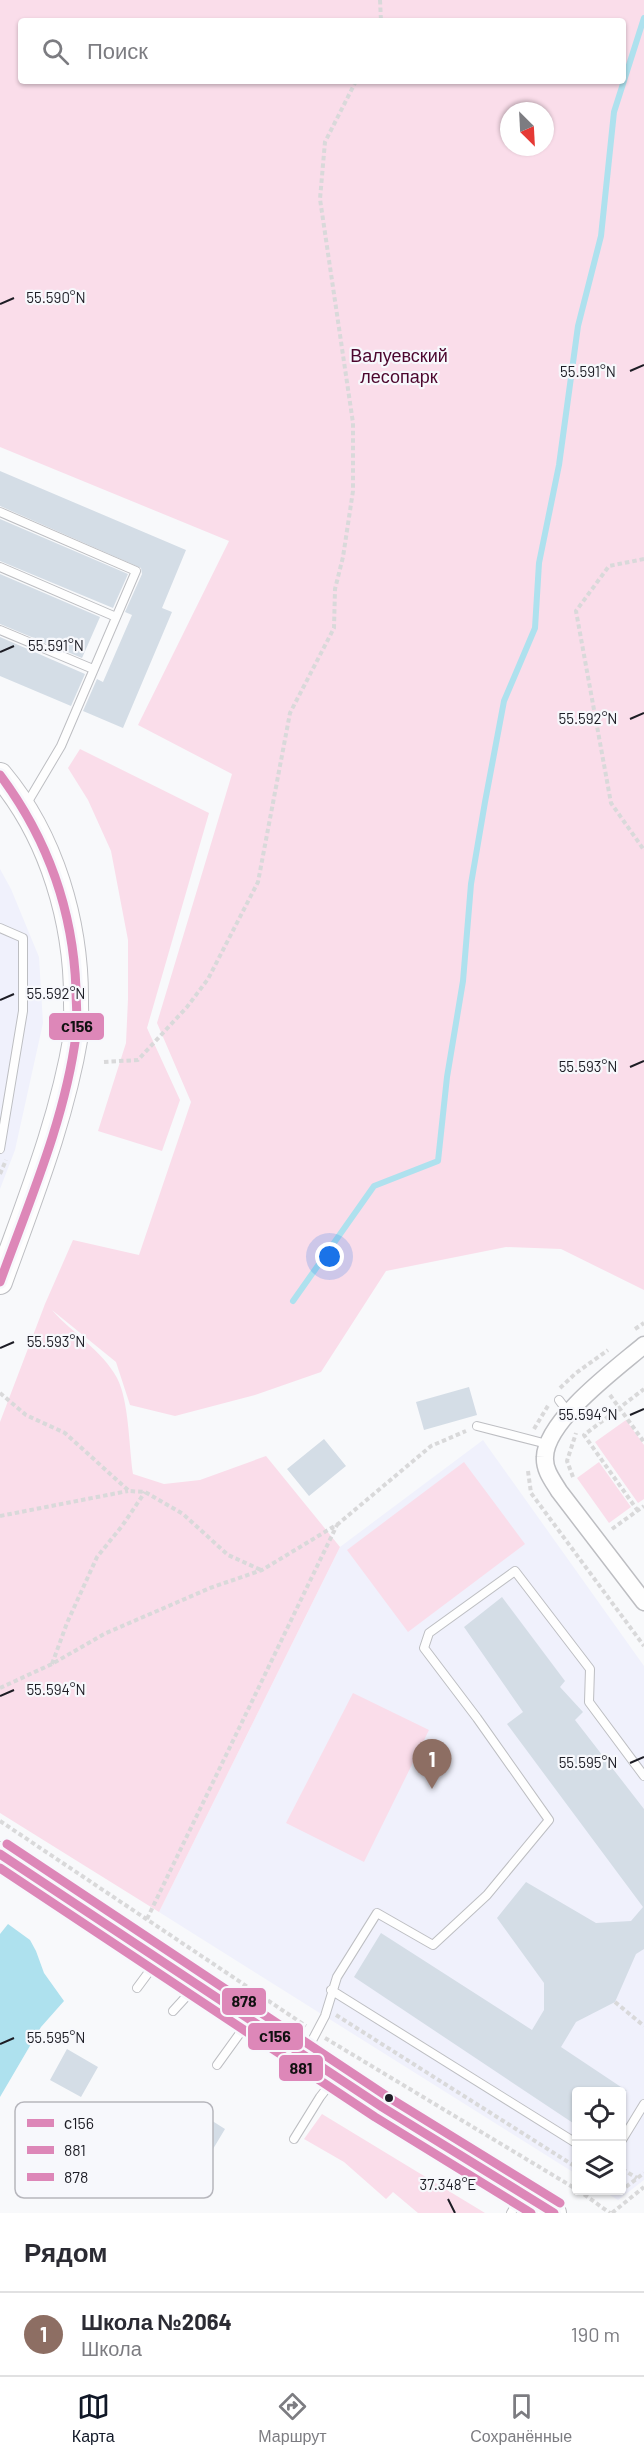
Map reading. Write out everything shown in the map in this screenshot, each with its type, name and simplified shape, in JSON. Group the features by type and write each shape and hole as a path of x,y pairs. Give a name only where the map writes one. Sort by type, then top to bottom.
{"street":[{"path":"0,775 24,807 48,857 68,918 76,973 76,1033 49,1145 0,1282"},
{"path":"644,1345 559,1404 539,1442 548,1473 559,1491 644,1602"},
{"path":"0,1854 336,2076 517,2203 554,2213"}],"lane":[{"path":"0,512 136,571 60,746 24,807"},
{"path":"0,567 116,616"},
{"path":"0,630 93,669"},
{"path":"0,927 23,938 23,1011 0,1149"},
{"path":"477,1426 539,1442"},
{"path":"304,2055 327,2008 337,1977 377,1913 433,1945 488,1895 549,1820 424,1648 429,1633 515,1571 591,1669 589,1702 644,1776"},
{"path":"137,1988 159,1959"},
{"path":"173,2011 197,1984"},
{"path":"331,1990 573,2141"},
{"path":"217,2065 250,2019"},
{"path":"294,2139 336,2076"},
{"path":"626,2132 644,2104"}],"path":[{"path":"380,0 381,18"},
{"path":"104,1062 138,1060 187,1007 208,979 231,937 258,882 290,713 334,628 335,589 343,556 353,491 353,423 320,199 325,142 354,84"},
{"path":"644,559 609,566 576,610 611,803 644,850"},
{"path":"627,1335 644,1323"},
{"path":"558,1390 576,1373 610,1348"},
{"path":"602,1404 617,1389"},
{"path":"638,1511 584,1435 644,1389"},
{"path":"0,1393 26,1415 65,1433 129,1491"},
{"path":"610,1395 644,1442"},
{"path":"559,1404 535,1425 539,1442 528,1476 531,1493 644,1646"},
{"path":"0,1688 52,1664 104,1634 210,1588 262,1570 338,1524 431,1446 477,1426"},
{"path":"576,1481 567,1461 577,1428"},
{"path":"0,1516 129,1491 145,1492 183,1514 228,1555 262,1570"},
{"path":"52,1664 67,1623 97,1557 122,1527 145,1492"},
{"path":"612,1529 644,1506"},
{"path":"606,1521 619,1538"},
{"path":"147,1919 338,1524"},
{"path":"0,1821 316,2032 572,2187"},
{"path":"615,2002 644,2026"},
{"path":"327,2008 572,2164"},
{"path":"626,2172 637,2178"},
{"path":"626,2187 644,2173"},
{"path":"584,2195 611,2213 644,2187"}],"shaded area":[{"path":"0,869 11,889 39,957 43,1023 15,1150 0,1189"},
{"path":"483,1440 644,1666 644,2180 626,2194 626,2087 572,2087 572,2171 159,1912 340,1547"},
{"path":"610,2195 624,2195 618,2200"}],"green space":[{"name":"Валуевский лесопарк","path":"0,0 644,0 644,1290 561,1249 506,1247 386,1271 321,1372 255,1395 175,1416 130,1405 116,1362 52,1310 95,1350 117,1378 126,1411 133,1474 164,1484 200,1480 266,1456 340,1547 159,1912 0,1813 0,1422 45,1304 73,1240 139,1255 191,1102 157,1023 232,774 138,725 229,541 0,447"},
{"path":"80,749 209,813 147,1028 180,1100 162,1151 98,1131 126,1043 128,940 111,851 88,800 68,768"},
{"path":"626,1420 644,1445 644,1499 638,1503 595,1442"},
{"path":"464,1462 525,1544 408,1632 347,1550"},
{"path":"599,1462 631,1507 609,1523 577,1478"},
{"path":"353,1693 429,1730 364,1862 286,1823"},
{"path":"322,2114 485,2213 418,2213 393,2192 386,2199 344,2162 304,2139"}],"water":[{"path":"8,1924 30,1940 44,1973 64,2001 41,2027 0,2097 0,1934"}],"building":[{"path":"0,471 186,550 162,608 172,612 123,728 83,711 97,679 103,682 132,615 125,612 142,574 141,568 0,506"},
{"path":"0,519 128,574 113,608 0,561"},
{"path":"0,574 100,617 82,658 0,624"},
{"path":"0,637 85,674 71,706 0,676"},
{"path":"469,1387 477,1415 424,1430 416,1402"},
{"path":"324,1439 346,1466 309,1496 287,1469"},
{"path":"502,1597 565,1681 560,1687 583,1712 575,1720 644,1809 644,1949 636,1954 615,2002 576,2022 561,2047 621,2087 572,2087 572,2122 354,1977 381,1933 532,2030 544,2010 544,1983 497,1918 526,1882 596,1923 631,1921 643,1907 507,1724 523,1712 464,1627"},
{"path":"67,2049 98,2067 81,2097 50,2080"},
{"path":"213,2121 225,2129 213,2149"}],"waterway":[{"path":"626,74 644,18"},
{"path":"293,1301 374,1186 438,1161 447,1077 463,981 471,884 485,802 504,701 535,628 539,563 559,465 578,326 601,236 614,112 623,84"}],"transit line":[{"name":"с156","path":"0,775 17,799 44,850 63,903 74,960 77,1018 71,1067 55,1129 0,1282"},
{"name":"878","path":"7,1844 388,2097 560,2203"},
{"name":"с156","path":"0,1854 382,2107 554,2213"},
{"name":"881","path":"0,1868 375,2117 531,2213"}],"place":[{"name":"Школа №2064","path":"432,1789"}]}
